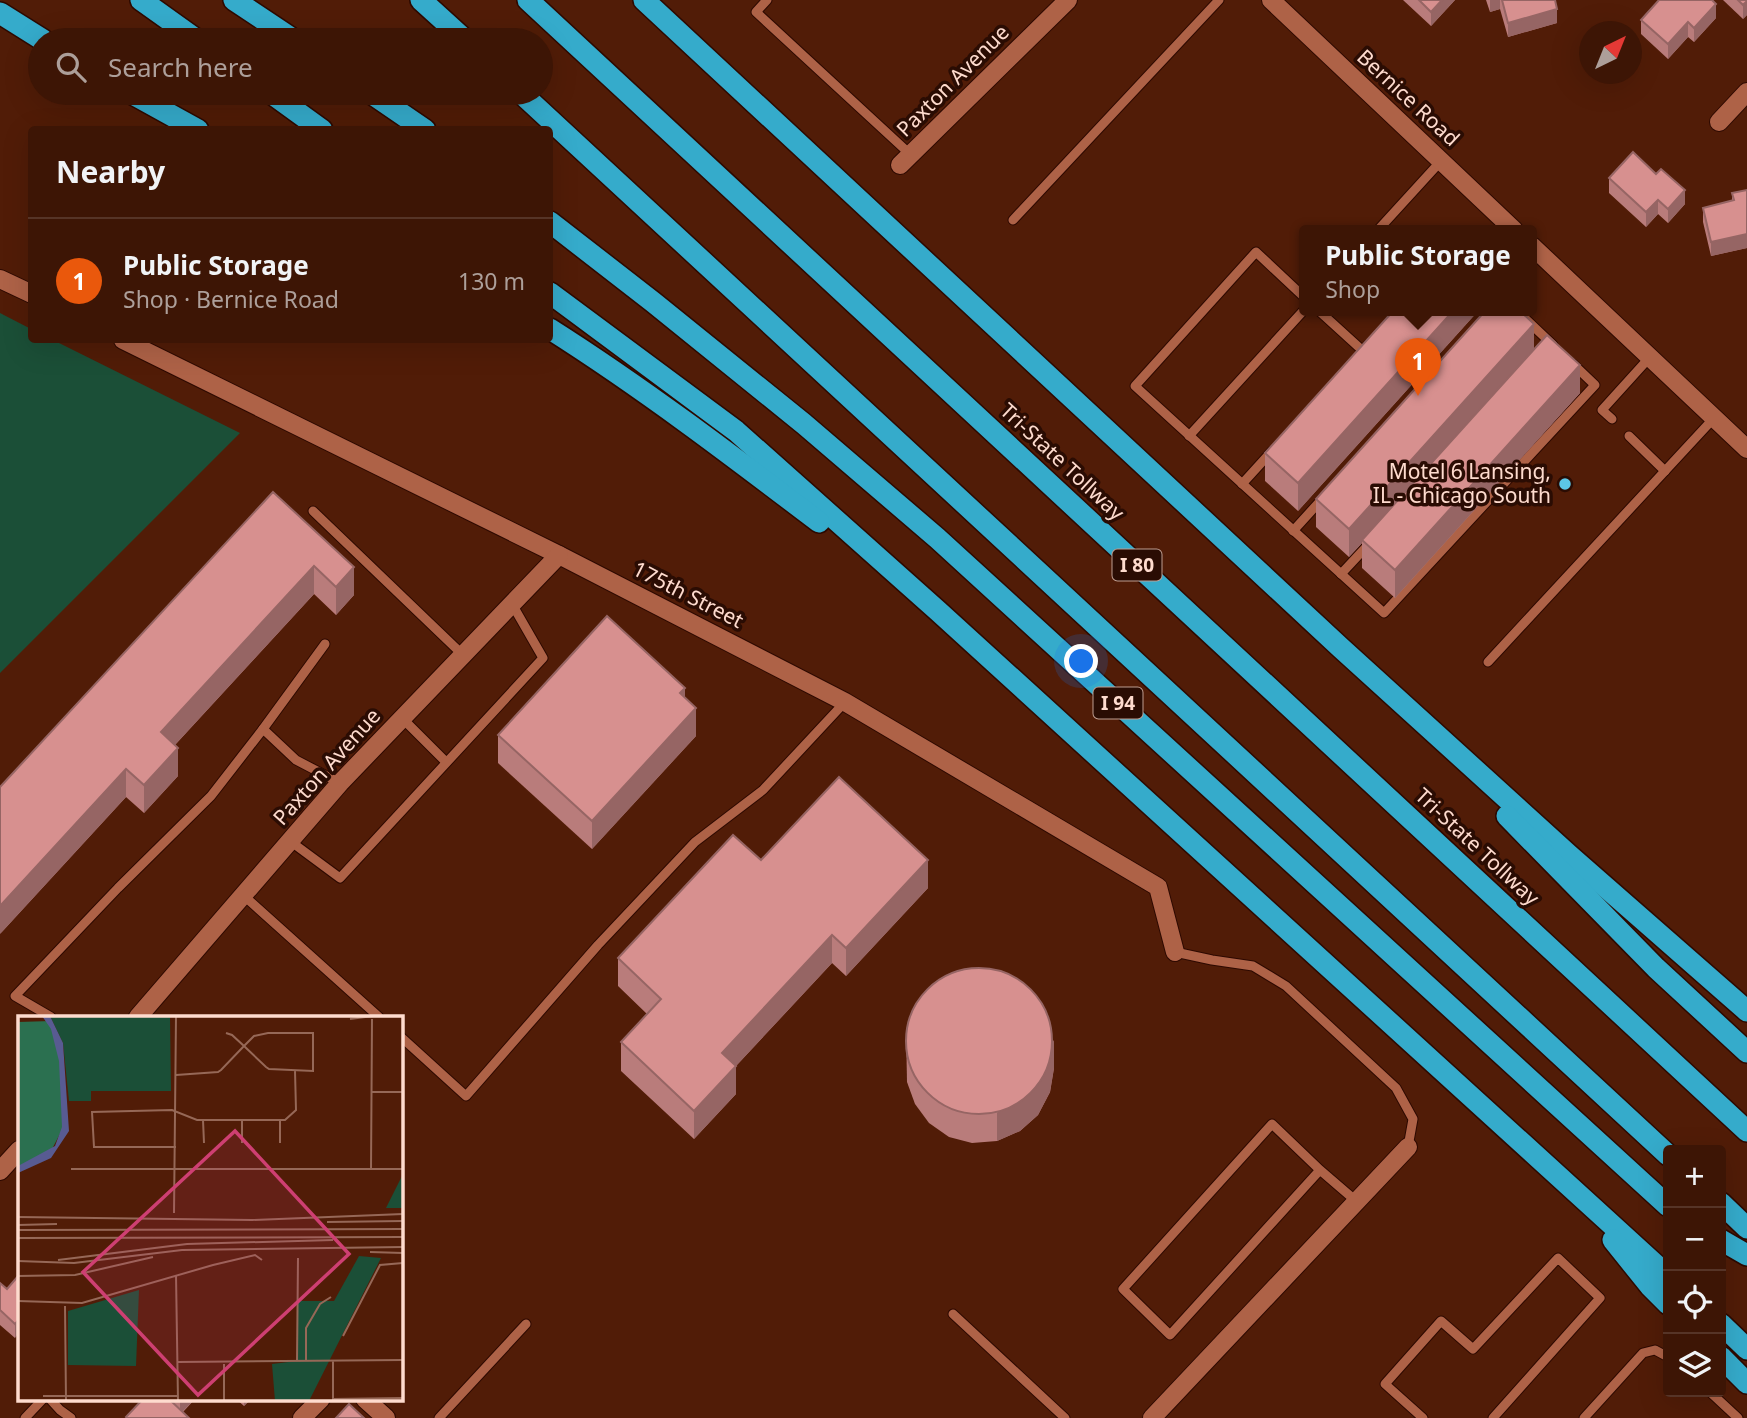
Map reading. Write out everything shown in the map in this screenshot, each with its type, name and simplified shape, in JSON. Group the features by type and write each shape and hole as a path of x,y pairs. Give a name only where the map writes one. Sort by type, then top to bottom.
{"highway":[{"path":"141,0 180,28"},
{"path":"234,0 276,28"},
{"path":"421,0 452,28"},
{"name":"Tri-State Tollway","path":"528,0 1747,1131"},
{"path":"644,0 1341,648 1569,855 1747,1010"},
{"path":"0,13 28,31"},
{"path":"153,105 191,126"},
{"path":"288,105 316,126"},
{"path":"389,105 419,126"},
{"path":"534,105 1663,1150"},
{"name":"I 94","path":"553,224 804,424 937,538 1663,1201"},
{"path":"553,295 736,431 939,611 1663,1271"},
{"path":"553,331 728,452 939,611"},
{"path":"1341,648 1656,968 1747,1052"},
{"path":"1570,1186 1663,1299"},
{"path":"1726,1208 1747,1228"},
{"path":"1726,1243 1747,1255"},
{"path":"1726,1329 1747,1349"},
{"path":"1726,1362 1747,1383"}],"street":[{"name":"Paxton Avenue","path":"906,160 1068,0"},
{"name":"Bernice Road","path":"1271,0 1509,225"},
{"path":"1719,122 1747,92"},
{"path":"1537,251 1747,449"},
{"path":"0,279 28,292"},
{"name":"175th Street","path":"129,343 559,555 845,702 1158,887 1175,952"},
{"name":"Paxton Avenue","path":"139,1016 340,783 559,555"},
{"path":"1152,1418 1408,1147"},
{"path":"0,1171 18,1151"},
{"path":"302,1418 320,1400"},
{"path":"366,1400 386,1418"}],"lane":[{"path":"767,0 756,12 906,160"},
{"path":"1013,220 1219,0"},
{"path":"1383,225 1441,161"},
{"path":"1299,292 1256,252 1135,386 1384,613 1595,385 1569,360"},
{"path":"1189,436 1299,315"},
{"path":"1325,316 1363,351"},
{"path":"1522,316 1560,352"},
{"path":"1353,361 1372,341"},
{"path":"1542,354 1551,344"},
{"path":"1612,419 1602,410 1650,357"},
{"path":"1488,663 1714,418"},
{"path":"1629,436 1665,471"},
{"path":"1242,484 1279,443"},
{"path":"1293,531 1330,491"},
{"path":"313,511 463,654"},
{"path":"1341,574 1378,534"},
{"path":"289,841 340,878 543,658 512,604"},
{"path":"49,1016 15,996 211,796 325,644"},
{"path":"402,1038 466,1096 598,945 695,842 763,790 845,702"},
{"path":"402,718 446,762"},
{"path":"263,729 296,760 340,783"},
{"path":"243,895 378,1016"},
{"path":"1175,952 1253,966 1286,986 1396,1088 1413,1119 1408,1147"},
{"path":"1320,1170 1170,1335 1123,1289 1272,1124 1356,1201"},
{"path":"1423,1418 1385,1384 1441,1321 1473,1349 1558,1258 1600,1298 1493,1418"},
{"path":"953,1314 1065,1418"},
{"path":"439,1418 526,1325"},
{"path":"1584,1418 1643,1353 1655,1350 1663,1354"},
{"path":"1715,1397 1738,1418"},
{"path":"25,1418 42,1400"},
{"path":"51,1400 71,1418"}],"green space":[{"path":"0,313 28,327 28,343 59,343 240,433 0,673"}],"building":[{"path":"1419,0 1442,0 1431,12"},
{"path":"1502,0 1555,0 1557,9 1508,23"},
{"path":"1659,0 1712,0 1716,4 1694,28 1688,22 1668,44 1641,20"},
{"path":"1633,152 1656,174 1661,169 1685,190 1668,209 1658,200 1646,212 1609,178"},
{"path":"1747,190 1747,234 1711,242 1703,208 1734,200 1732,193"},
{"path":"1389,316 1449,316 1298,483 1265,453"},
{"path":"1481,316 1525,316 1534,324 1349,529 1316,499"},
{"path":"1547,335 1580,365 1395,570 1362,540"},
{"path":"273,492 354,567 336,587 314,566 161,732 178,748 144,785 126,769 0,906 0,787"},
{"path":"607,616 685,688 680,693 696,708 592,821 498,735"},
{"path":"839,777 928,860 846,948 832,935 722,1053 736,1066 694,1111 621,1042 661,999 618,958 733,835 761,860"},
{"path":"979,968 1007,973 1031,989 1047,1013 1052,1041 1047,1069 1031,1093 1007,1109 979,1114 951,1109 927,1093 911,1069 906,1041 911,1013 927,989 951,973"},
{"path":"18,1276 18,1320 15,1324 0,1310 0,1283 7,1289"},
{"path":"142,1400 170,1400 189,1418 127,1418"},
{"path":"349,1404 364,1418 336,1418"}],"place":[{"name":"Public Storage","path":"1418,396"},
{"name":"Motel 6 Lansing, IL - Chicago South","path":"1565,484"}]}
